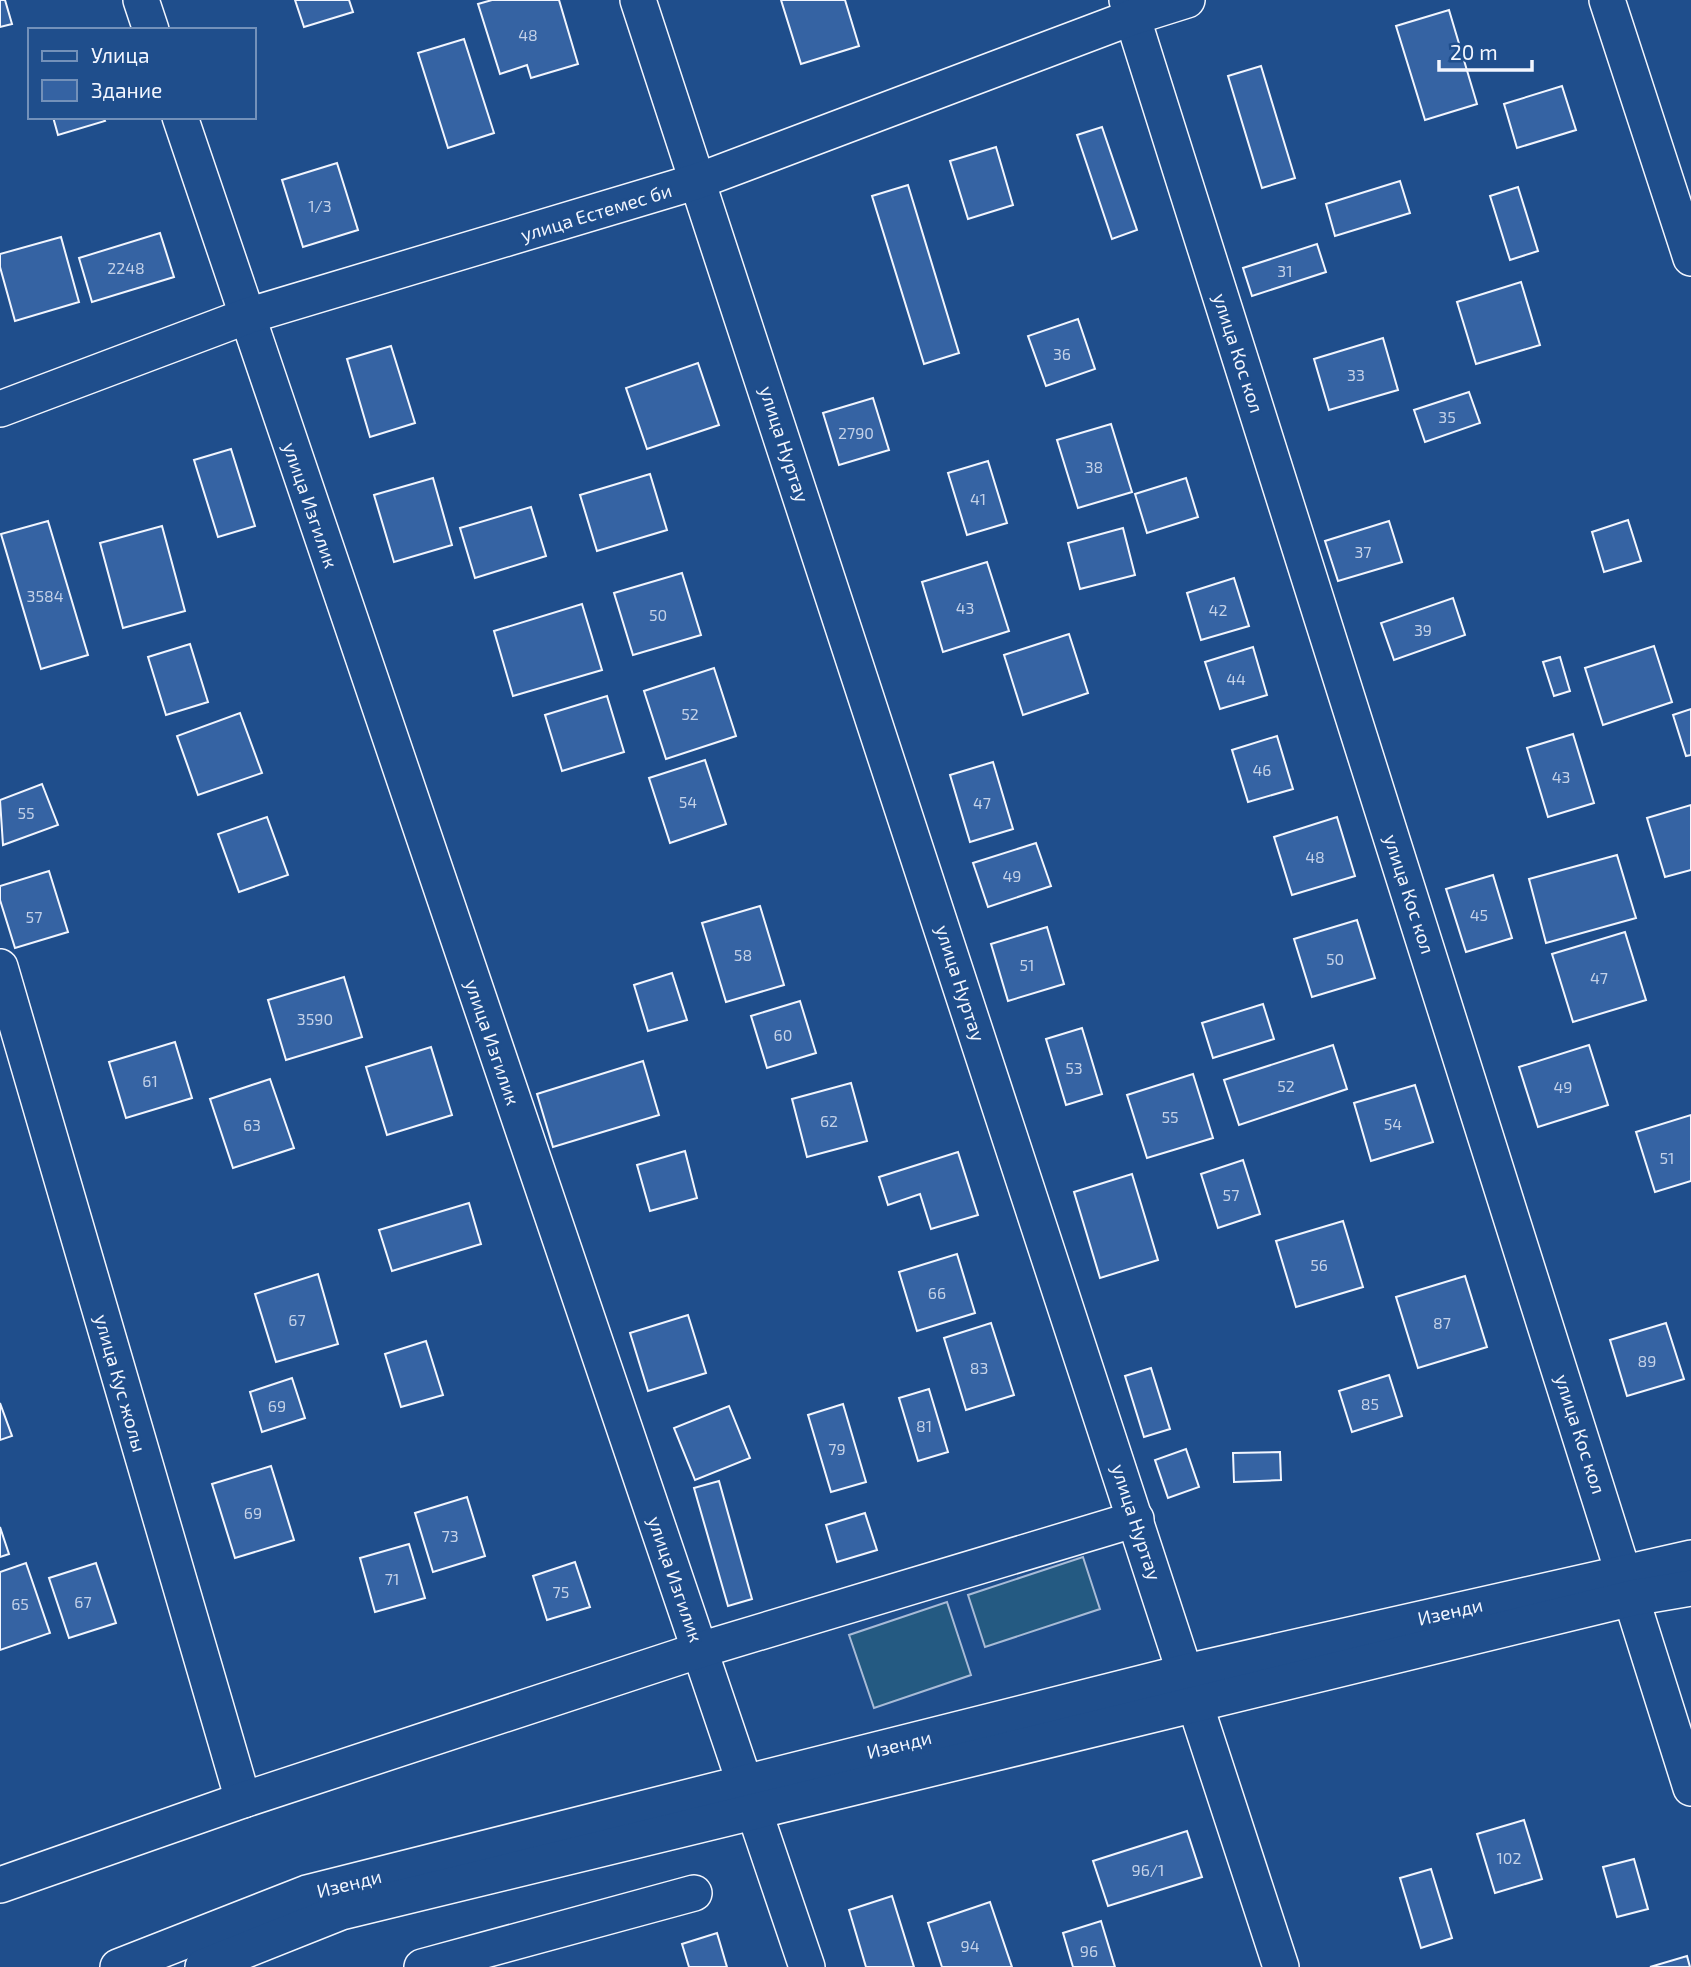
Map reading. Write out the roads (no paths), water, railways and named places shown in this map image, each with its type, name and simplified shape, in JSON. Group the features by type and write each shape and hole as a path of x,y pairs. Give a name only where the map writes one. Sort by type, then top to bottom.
{"street":[{"path":"141,0 150,28"},
{"name":"улица Нуртау","path":"638,0 1281,1967"},
{"name":"улица Естемес би","path":"0,409 247,316 698,181 1130,8 1187,0"},
{"path":"1607,0 1691,258"},
{"name":"улица Кос кол","path":"1130,8 1691,1788"},
{"name":"улица Изгилик","path":"181,119 807,1967"},
{"name":"улица Кус жолы","path":"0,967 243,1800"},
{"path":"0,1885 243,1800 700,1650 1136,1519"},
{"name":"Изенди","path":"118,1967 173,1956 307,1893 749,1797 1191,1687 1628,1584 1691,1558"},
{"name":"Изенди","path":"1628,1584 1691,1588"},
{"name":"Изенди","path":"203,1967 341,1913 749,1797"},
{"path":"422,1967 694,1893"}]}
